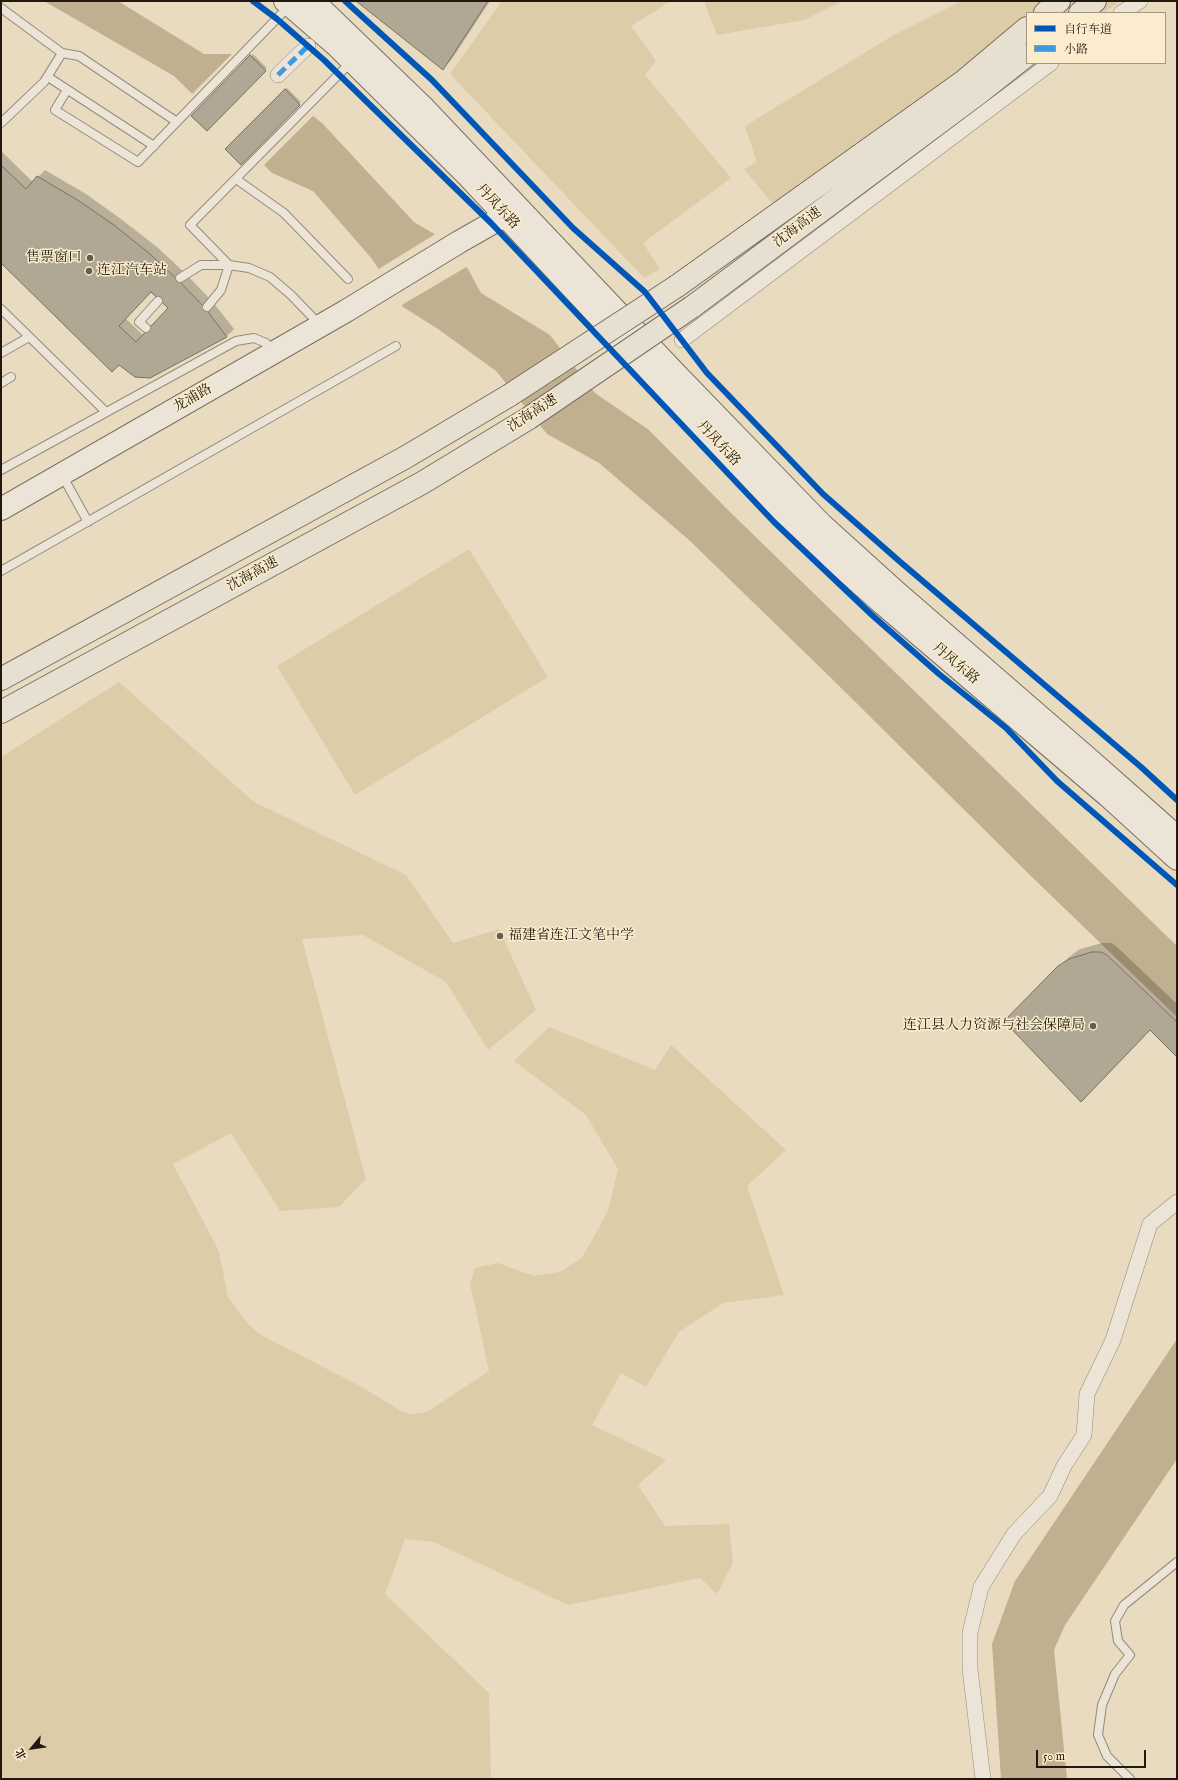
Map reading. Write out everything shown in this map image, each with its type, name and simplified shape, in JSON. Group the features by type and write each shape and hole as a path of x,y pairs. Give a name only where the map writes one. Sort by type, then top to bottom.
{"highway":[{"path":"1046,12 1059,1"},
{"path":"1081,12 1096,1"},
{"name":"沈海高速","path":"1,679 406,457 510,395 677,286 964,81 1026,29"},
{"name":"沈海高速","path":"1,712 422,483 529,418 692,307 975,96 1026,56"}],"main road":[{"name":"丹凤东路","path":"313,1 407,90 513,212 753,482 808,537 883,604 1108,796 1177,859"},
{"name":"丹凤东路","path":"288,3 352,61 447,156 513,212 676,374 822,525 1177,837"},
{"name":"龙浦路","path":"1,509 275,352 513,212"}],"street":[{"path":"1123,12 1140,1"},
{"path":"278,75 308,46"},
{"path":"682,340 1050,64"},
{"path":"983,1779 970,1669 970,1633 981,1587 1014,1534 1050,1496 1064,1466 1084,1435 1087,1394 1113,1340 1150,1224 1177,1202"}],"lane":[{"path":"67,90 55,110 138,162 250,47 288,3"},
{"path":"1,8 62,53 79,56 177,122"},
{"path":"1,123 44,82 62,53"},
{"path":"229,265 190,225 352,61"},
{"path":"48,77 154,146"},
{"path":"236,179 284,213 348,279"},
{"path":"180,278 201,265 229,265 248,268 270,277 291,295 321,325"},
{"path":"207,307 222,290 229,265"},
{"path":"146,328 139,322 158,301"},
{"path":"1,309 106,412"},
{"path":"1,353 29,337"},
{"path":"1,470 236,341 254,338 266,343 275,352"},
{"path":"1,571 396,346"},
{"path":"1,383 11,377"},
{"path":"62,474 88,522"},
{"path":"1130,1779 1107,1756 1098,1735 1102,1705 1115,1674 1130,1656 1118,1641 1115,1621 1124,1605 1177,1562"}],"shaded area":[{"path":"44,1 118,1 204,54 234,54 322,123 414,222 436,235 468,269 481,293 550,335 595,393 649,430 730,512 1177,946 1177,1017 1034,879 689,540 599,463 547,434 496,371 438,329 403,307 372,259 313,191 272,173 174,76"},
{"path":"502,1 671,1 631,26 656,61 645,75 731,178 643,243 660,269 644,278 450,74"},
{"path":"704,1 843,1 804,20 717,35"},
{"path":"961,1 1120,1 1105,12 1026,12 1026,64 1037,64 803,240 744,169 757,162 745,126 892,36"},
{"path":"469,549 548,677 355,795 277,666"},
{"path":"119,682 254,802 406,875 453,943 499,929 536,1010 488,1050 446,982 363,935 302,939 366,1179 339,1207 280,1211 231,1133 173,1164 219,1251 228,1297 248,1324 261,1335 360,1386 401,1411 409,1414 423,1413 430,1410 489,1371 470,1284 475,1268 498,1263 534,1276 560,1272 582,1258 608,1211 618,1169 586,1115 514,1061 549,1027 655,1070 671,1045 786,1150 747,1186 784,1295 723,1303 679,1332 646,1387 621,1373 592,1425 666,1460 638,1485 665,1526 729,1524 733,1563 717,1594 700,1578 568,1605 434,1542 405,1539 385,1594 489,1693 491,1779 1,1779 1,757"},
{"path":"1177,1339 1177,1459 1065,1625 1054,1650 1067,1779 1001,1779 992,1644 1015,1581"}],"pier":[{"path":"234,52 314,115 263,166 191,95"},
{"path":"437,233 468,266 400,306 377,270"}],"building":[{"path":"356,1 488,1 443,70"},
{"path":"250,55 266,71 207,131 191,116"},
{"path":"285,89 300,105 241,165 225,149"},
{"name":"连江汽车站","path":"1,165 26,189 37,176 79,201 114,225 150,254 178,280 205,308 227,337 150,378 135,377 119,365 112,372 1,263","holes":["151,292 168,308 136,342 119,326"]},
{"name":"连江县人力资源与社会保障局","path":"1092,952 1101,952 1107,955 1177,1022 1177,1057 1150,1030 1081,1102 1004,1021 1058,966 1069,959"}],"marked path":[{"path":"278,75 308,46"}],"cycle path":[{"path":"253,1 277,19 324,60 491,223 774,522 873,616 939,674 1006,728 1057,781 1177,885"},
{"path":"345,1 432,80 573,228 645,292 707,373 823,494 898,560 1141,767 1177,800"}],"place":[{"name":"售票窗口","path":"90,258"},
{"name":"连江汽车站","path":"89,271"},
{"name":"福建省连江文笔中学","path":"500,936"},
{"name":"连江县人力资源与社会保障局","path":"1093,1026"}]}
